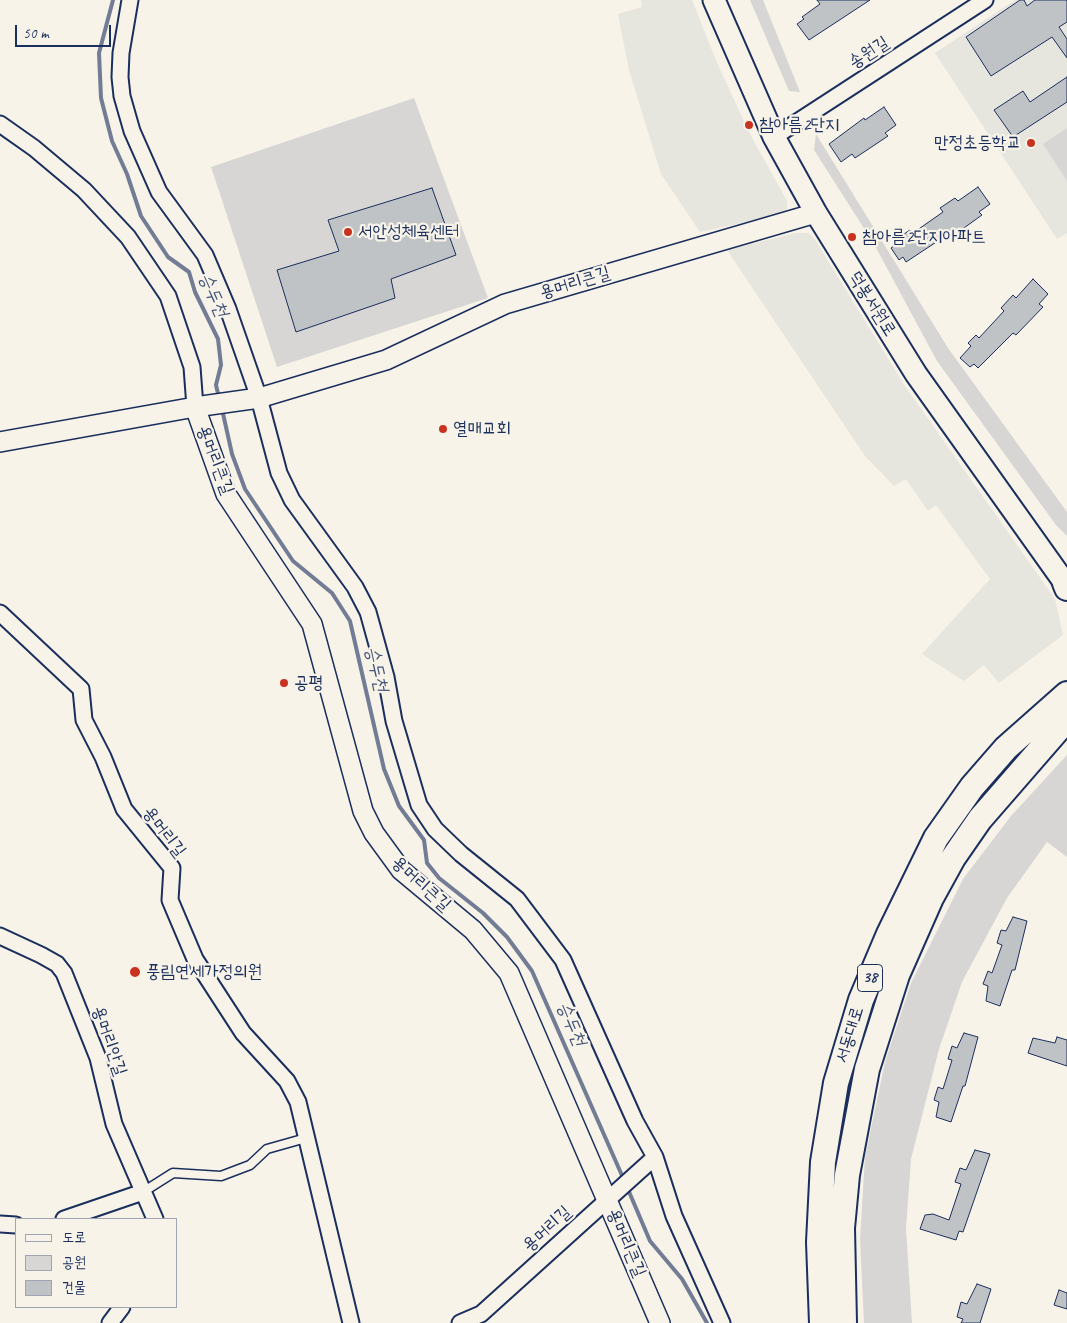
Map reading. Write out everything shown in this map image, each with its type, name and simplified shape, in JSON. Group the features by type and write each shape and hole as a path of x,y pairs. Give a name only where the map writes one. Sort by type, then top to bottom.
{"main road":[{"name":"덕봉서원로","path":"714,0 774,137 816,213 916,374 1066,585"},
{"path":"1062,706 1067,685"},
{"name":"서동대로","path":"844,1323 842,1228 847,1175 867,1069 882,1017 914,934 953,858 980,819 1043,746 1062,706"},
{"name":"서동대로","path":"822,1323 819,1242 823,1162 836,1083 861,1000 889,934 936,838 972,787 1006,748 1062,706"},
{"path":"1043,746 1067,733"}],"street":[{"path":"130,0 121,53 120,77 122,96 132,131 159,192 205,255 228,309 279,473 292,500 355,587 368,612 386,677 394,721 419,804 434,829 461,854 517,899 563,960 722,1323"},
{"name":"송원길","path":"774,137 985,0"},
{"path":"0,124 34,148 84,190 128,237 168,296 203,406"},
{"name":"용머리큰길","path":"0,442 203,406 255,399 386,360 505,304 816,213"},
{"name":"용머리큰길","path":"203,406 226,494 312,624 362,811 374,833 401,870 473,930 509,973 612,1194 660,1323"},
{"name":"용머리길","path":"0,613 81,689 84,720 103,757 124,809 172,868 170,900 195,959 242,1033 287,1081 298,1102 351,1323"},
{"name":"용머리안길","path":"0,936 41,955 57,964 64,972 98,1058 114,1124 155,1218"},
{"name":"용머리길","path":"460,1323 480,1314 651,1161"},
{"path":"67,1218 143,1192"},
{"path":"0,1224 15,1225"},
{"path":"110,1323 121,1308"}],"lane":[{"path":"143,1192 173,1173 221,1176 250,1165 267,1149 306,1138"}],"shaded area":[{"path":"641,0 692,0 717,63 750,134 787,201 787,209 780,215 700,232 661,174 629,70 618,14 642,7"},
{"name":"만정초등학교","path":"1015,0 1067,0 1067,233 1057,239 935,53"},
{"path":"796,233 808,233 814,238 905,386 1055,599 1063,635 999,683 984,665 964,681 922,654 990,579 936,505 928,511 906,479 894,486 865,456 727,250"}],"green space":[{"path":"750,0 763,0 800,92 789,91"},
{"name":"서안성체육센터","path":"414,98 488,298 277,367 211,167"},
{"path":"1067,128 1067,181 1043,144"},
{"path":"816,134 948,348 1067,512 1067,536 1056,525 937,361 874,244 814,150"},
{"path":"1067,755 1067,857 1047,842 1007,898 962,982 939,1049 911,1159 906,1228 912,1323 864,1323 860,1240 865,1157 885,1062 911,983 963,879 1011,816"}],"building":[{"path":"817,0 870,0 809,40 797,24 804,19 802,17 820,4"},
{"path":"1020,0 1024,0 1027,6 1035,0 1067,0 1067,22 1059,27 1067,39 1067,58 1052,37 991,76 966,37"},
{"path":"1067,77 1067,102 1013,137 994,110 1023,91 1030,102"},
{"path":"884,107 896,125 885,133 888,136 855,158 852,154 841,162 829,144 864,118 865,120"},
{"path":"978,187 990,204 979,212 982,215 950,238 947,235 906,262 903,257 899,260 891,248 904,239 901,236 910,230 913,233 943,212 940,208 955,198 958,201"},
{"path":"432,188 456,255 391,279 395,298 296,332 277,270 339,251 328,220"},
{"path":"1033,279 1048,294 1039,304 1043,307 1016,335 1013,333 978,368 974,364 970,367 960,358 971,346 968,343 976,335 979,338 1004,311 1001,308 1013,295 1016,298"},
{"path":"1013,917 1027,921 1015,970 1012,970 1000,1006 986,1001 988,986 983,984 988,971 992,973 1002,945 997,943 1001,930 1006,931"},
{"path":"964,1033 978,1037 965,1086 963,1086 951,1122 936,1117 939,1102 934,1100 938,1087 943,1089 952,1060 948,1059 952,1046 957,1048"},
{"path":"1057,1037 1067,1040 1067,1066 1028,1053 1033,1038 1055,1043"},
{"path":"975,1150 990,1154 963,1232 959,1231 956,1240 920,1229 925,1215 933,1214 949,1220 961,1184 955,1182 960,1168 966,1170"},
{"path":"977,1284 991,1289 980,1323 961,1323 963,1319 957,1317 961,1302 967,1304"},
{"path":"1059,1290 1067,1293 1067,1309 1054,1305"}],"waterway":[{"name":"승두천","path":"113,0 99,53 101,98 112,141 127,174 141,216 168,257 189,272 195,292 218,339 221,365 216,385 219,398"},
{"name":"승두천","path":"222,409 232,454 245,489 293,561 332,593 350,621 384,769 399,806 424,840 427,863 439,878 483,913 507,937 532,971 624,1180"},
{"name":"승두천","path":"627,1187 650,1241 682,1279 707,1323"}],"place":[{"name":"참아름2단지","path":"749,125"},
{"name":"만정초등학교","path":"1031,143"},
{"name":"서안성체육센터","path":"348,232"},
{"name":"참아름2단지아파트","path":"852,237"},
{"name":"열매교회","path":"443,429"},
{"name":"공평","path":"284,683"},
{"name":"풍림연세가정의원","path":"135,972"}]}
